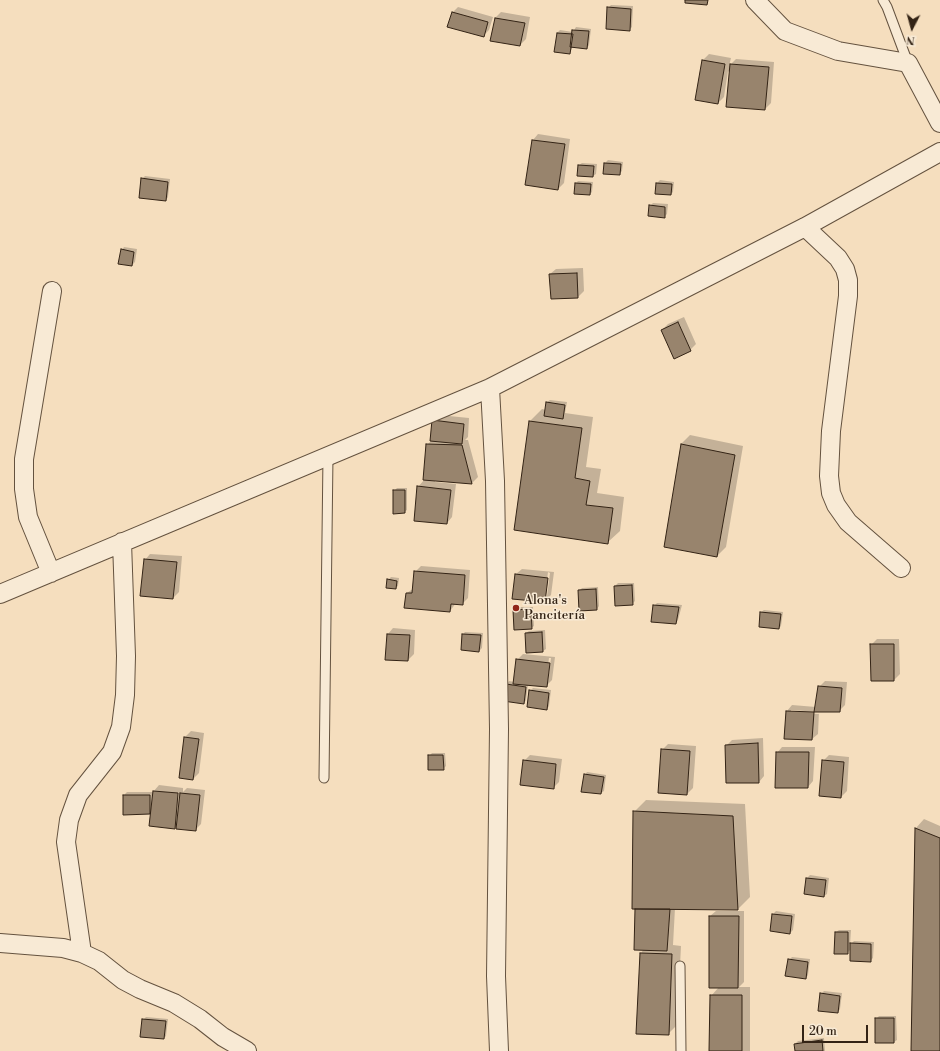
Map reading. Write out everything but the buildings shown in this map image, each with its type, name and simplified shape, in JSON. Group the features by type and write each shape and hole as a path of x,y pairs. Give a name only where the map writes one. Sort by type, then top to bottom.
{"street":[{"path":"756,0 785,31 838,51 908,63 940,123"},
{"path":"0,594 490,388 806,227 940,152"},
{"path":"806,227 838,258 845,269 848,280 848,296 831,431 829,476 831,492 836,505 848,522 901,568"},
{"path":"50,573 28,517 24,489 24,459 52,291"},
{"path":"490,388 495,481 499,721 496,976 498,1051"},
{"path":"82,953 66,842 69,820 78,795 112,752 121,727 125,695 126,656 122,542"},
{"path":"0,943 63,948 82,953 99,961 129,983 174,1003 200,1019 223,1038 246,1051"}],"lane":[{"path":"883,0 908,63"},
{"path":"324,778 328,456"},
{"path":"680,966 681,1051"}],"place":[{"name":"Alona's Pancitería","path":"516,608"}]}
